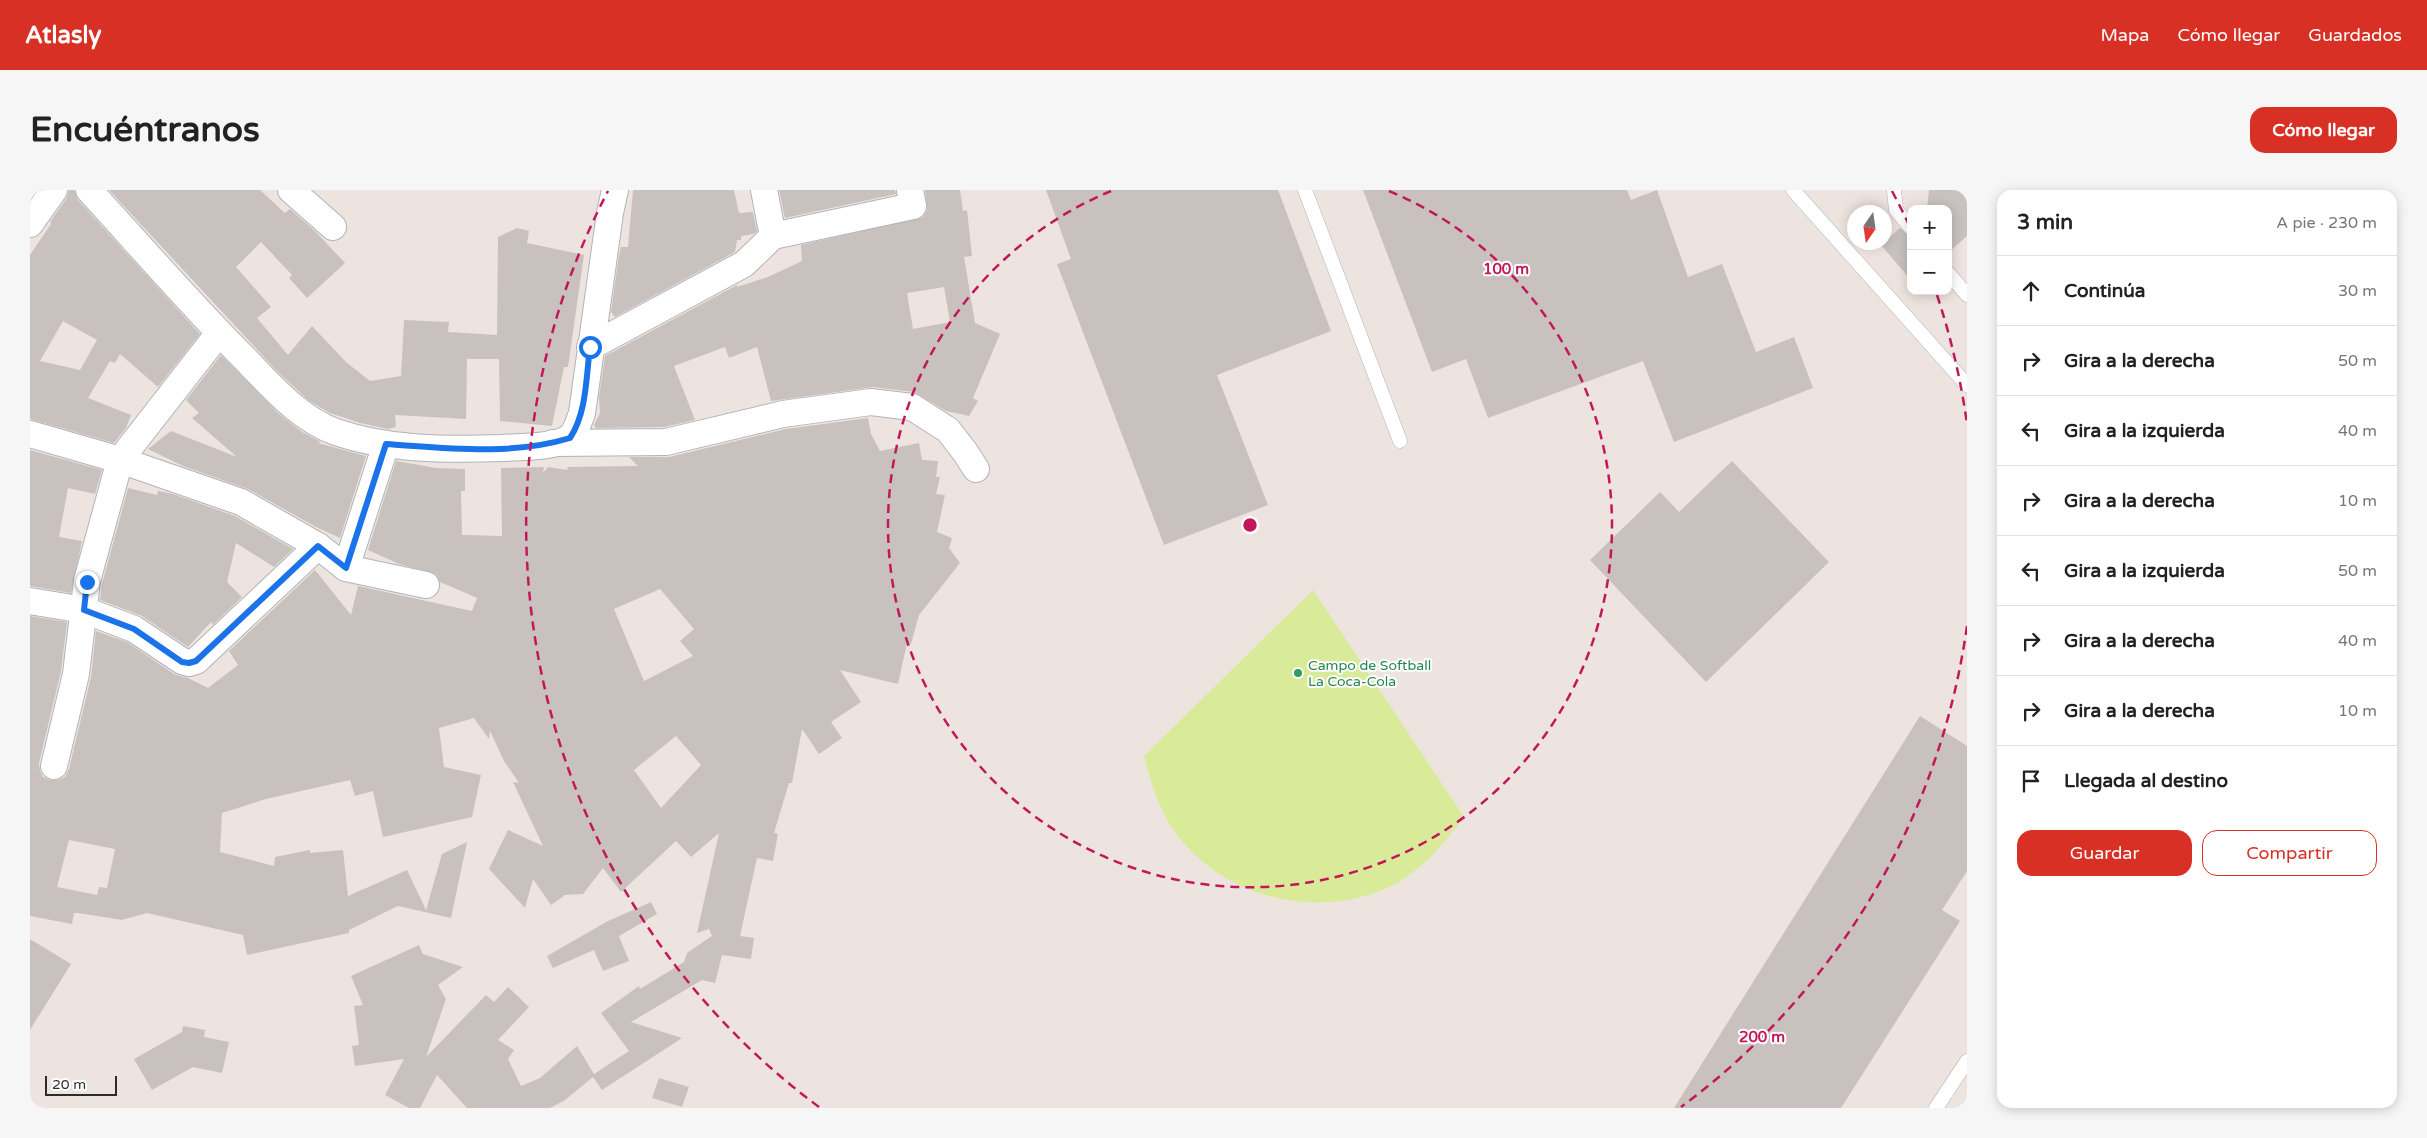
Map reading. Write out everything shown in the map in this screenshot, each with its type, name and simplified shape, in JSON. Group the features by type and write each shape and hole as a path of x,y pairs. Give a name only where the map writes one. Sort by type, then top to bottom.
{"street":[{"path":"30,224 54,190"},
{"path":"89,190 219,333 282,397 309,417 335,432 386,444 469,449 531,447 553,443 570,438 577,427 582,412 590,347 615,190"},
{"path":"291,190 333,227"},
{"path":"764,190 773,236"},
{"path":"590,347 744,264 773,236 913,206 910,190"},
{"path":"54,766 76,674 87,582 120,460 219,333"},
{"path":"553,443 666,442 783,414 871,402 912,407 948,430 966,452 976,469"},
{"path":"30,434 120,460 241,502 318,546 346,568 426,585"},
{"path":"346,568 386,444"},
{"path":"30,600 84,610 134,629 182,662 189,663 196,661 318,546"}],"lane":[{"path":"1305,190 1400,442"},
{"path":"1793,190 1967,385"},
{"path":"1894,190 1896,210 1907,223"},
{"path":"1952,278 1967,295"},
{"path":"1936,1108 1967,1061"}],"green space":[{"name":"Campo de Softball La Coca-Cola","path":"1313,590 1464,817 1442,845 1407,877 1369,895 1341,901 1311,902 1282,899 1254,891 1227,879 1203,862 1182,841 1168,822 1154,790 1144,756"}],"building":[{"path":"69,190 74,190 78,200 200,334 158,387 120,354 115,363 110,361 88,398 131,415 126,428 114,443 30,419 30,255 66,199","holes":["63,321 97,340 80,370 40,361"]},
{"path":"109,190 260,190 285,213 290,209 316,232 345,263 307,298 289,278 292,275 261,242 236,267 271,307 257,318 288,355 312,326 346,362 370,381 401,376 404,320 449,322 448,332 497,335 498,237 517,228 529,231 527,243 584,255 568,367 564,367 552,426 500,421 499,359 467,359 466,419 395,415 396,427 388,429 360,423 330,413 308,400 278,372"},
{"path":"633,190 734,190 739,213 753,212 757,231 754,234 741,236 741,240 737,240 735,252 615,317 611,312 619,255 621,247 628,247"},
{"path":"779,190 895,190 896,194 785,218"},
{"path":"925,190 960,190 963,211 967,210 972,256 964,257 975,323 1000,334 973,398 978,401 969,416 946,411 914,392 873,387 771,401 757,347 729,358 725,347 674,366 695,420 664,427 596,428 594,425 600,413 599,397 605,356 737,285 737,287 768,277 802,261 801,245 923,217 927,210","holes":["944,287 950,322 913,329 907,293"]},
{"path":"1046,190 1278,190 1331,331 1217,375 1268,505 1164,545 1057,264 1071,259"},
{"path":"1363,190 1627,190 1631,200 1657,190 1688,277 1722,264 1756,352 1794,337 1813,388 1674,442 1643,361 1488,418 1466,359 1432,372"},
{"path":"1929,190 1967,190 1967,236 1952,249 1952,205 1927,205"},
{"path":"1900,228 1907,234 1907,275 1885,250 1892,250 1892,235"},
{"path":"221,355 278,413 302,432 321,442 318,443 366,456 340,538 316,527 248,489 183,466 148,449 171,431 237,457 192,418 199,413 186,400"},
{"path":"868,418 871,434 880,451 919,443 922,460 938,461 936,477 940,477 936,494 945,495 937,532 952,538 949,548 960,563 919,615 911,644 907,643 898,684 840,670 861,702 831,722 842,738 819,754 802,729 792,783 789,783 774,833 778,834 773,861 757,858 740,936 754,938 751,959 722,955 715,983 702,980 631,1022 682,1038 602,1090 593,1077 565,1100 550,1108 467,1108 437,1075 420,1108 409,1108 385,1095 404,1059 355,1066 352,1046 359,1045 354,1006 363,1005 351,976 419,945 423,954 463,967 438,985 446,999 426,1057 486,995 494,1002 508,987 529,1007 498,1040 514,1050 508,1059 521,1086 540,1078 577,1046 594,1074 629,1051 601,1013 639,986 640,989 684,962 687,953 712,936 709,929 697,933 719,833 691,857 676,841 621,892 603,868 583,894 565,895 551,905 533,879 525,908 489,869 508,830 543,846 513,782 519,783 504,761 490,731 489,739 474,718 439,728 444,767 481,775 472,817 383,837 373,791 355,796 350,780 266,799 222,813 220,852 274,866 275,857 310,850 310,853 343,850 348,896 407,870 426,910 442,854 467,842 451,918 398,906 349,930 349,933 247,955 243,935 147,913 122,920 74,913 72,924 30,916 30,616 67,622 61,671 39,763 43,777 50,780 58,780 65,777 69,769 91,677 96,631 127,642 174,674 188,678 208,688 238,665 229,651 315,570 351,615 358,586 472,611 477,598 440,582 436,574 399,564 368,550 396,461 436,468 465,469 465,491 461,491 462,535 502,536 501,468 544,467 543,473 548,467 567,470 568,467 638,466 629,457 669,457 786,429","holes":["660,589 694,629 680,641 693,656 644,681 614,609","676,736 701,765 661,808 634,770","69,840 115,849 107,888 99,887 97,895 57,887"]},
{"path":"30,450 102,470 95,494 68,488 59,537 82,541 71,593 30,586"},
{"path":"1732,461 1829,562 1706,682 1590,560 1660,492 1679,512"},
{"path":"128,488 157,495 158,491 173,494 235,516 293,549 274,567 236,543 227,582 242,597 213,625 211,622 188,647 142,616 100,600 102,584"},
{"path":"1920,716 1967,746 1967,871 1942,910 1960,921 1841,1108 1674,1108"},
{"path":"651,902 657,914 619,936 629,961 603,971 594,950 553,968 547,956 608,921"},
{"path":"30,939 71,964 30,1030"},
{"path":"183,1026 205,1030 204,1037 229,1042 222,1073 193,1067 152,1090 134,1059 182,1032"},
{"path":"659,1078 689,1087 682,1107 652,1098"}],"place":[{"name":"Campo de Softball La Coca-Cola","path":"1298,673"}],"route":[{"path":"87,582 84,610 134,629 182,662 196,661 318,546 346,568 386,444 469,449 531,447 570,438 577,427 582,412 590,347"}]}
